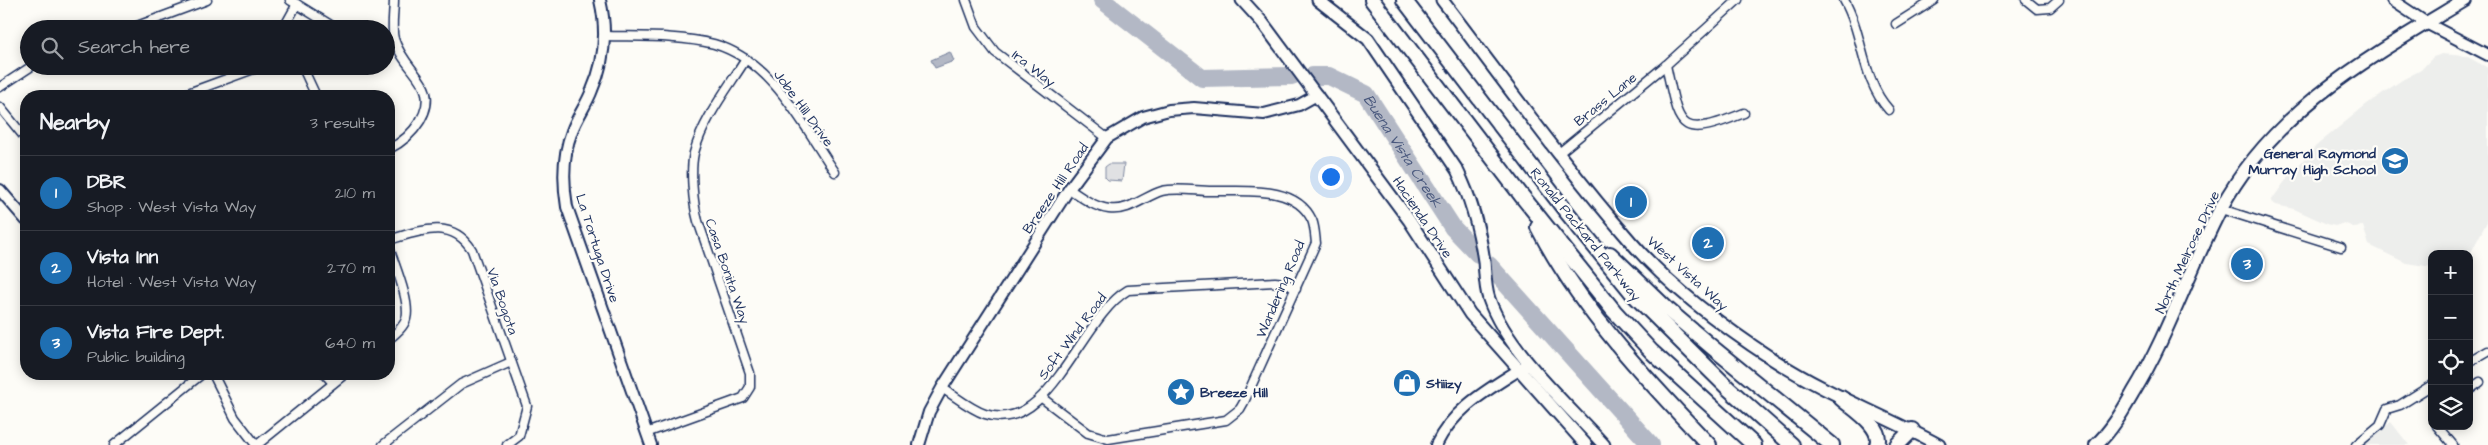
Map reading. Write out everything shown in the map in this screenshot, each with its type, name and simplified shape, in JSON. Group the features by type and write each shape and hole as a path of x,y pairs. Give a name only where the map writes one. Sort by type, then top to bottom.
{"highway":[{"name":"Ronald Packard Parkway","path":"1372,0 1521,195 1614,311 1652,352 1754,445"},
{"name":"Ronald Packard Parkway","path":"1404,0 1565,210 1634,295 1729,390 1792,445"},
{"path":"1521,195 1549,248 1604,327 1671,405 1709,445"},
{"path":"1565,210 1667,309 1832,445"},
{"path":"1841,398 1875,429 1878,436 1877,445"},
{"path":"1897,445 1912,430"}],"main road":[{"name":"Hacienda Drive","path":"1242,0 1252,6 1409,220 1470,314 1604,445"},
{"name":"Hacienda Drive","path":"1318,0 1368,39 1457,170 1468,192 1476,215 1488,297 1496,316 1525,366 1586,445"},
{"name":"West Vista Way","path":"1442,0 1559,153 1632,243 1668,278 1722,324 1774,360 1841,398 1912,430 1939,445"},
{"name":"North Melrose Drive","path":"2096,445 2105,440 2155,357 2221,209 2264,146 2302,107 2322,90 2465,0"}],"street":[{"path":"153,20 207,0"},
{"path":"394,0 394,20"},
{"name":"La Tortuga Drive","path":"600,0 604,46 593,89 571,132 563,182 567,207 651,445"},
{"name":"Ira Way","path":"966,0 976,27 995,52 1107,138"},
{"name":"Brass Lane","path":"1559,153 1666,65 1738,0"},
{"path":"1844,0 1853,16 1868,78 1889,110"},
{"path":"2026,0 2037,9 2050,8 2059,0"},
{"path":"2392,0 2428,24 2488,55"},
{"path":"1896,24 1932,1"},
{"path":"288,20 293,2 322,20"},
{"name":"Jobe Hill Drive","path":"604,36 690,40 716,45 746,59 776,87 835,172"},
{"path":"395,39 404,61 425,86 428,108 412,134 395,145"},
{"name":"Casa Bonita Way","path":"646,433 743,398 750,387 750,372 698,221 694,203 694,154 708,120 746,59"},
{"path":"1666,65 1677,114 1685,125 1691,127 1712,126 1744,113"},
{"path":"0,87 20,74"},
{"path":"196,90 237,75"},
{"path":"306,75 313,90"},
{"name":"Breeze Hill Road","path":"919,445 929,412 942,388 1069,189 1107,138 1144,117 1169,110 1194,108 1264,114 1299,106 1317,95"},
{"path":"0,107 20,132"},
{"name":"Wandering Road","path":"1042,398 1088,433 1108,439 1226,420 1240,409 1244,402 1316,243 1313,223 1308,214 1296,201 1273,193 1164,190 1144,197 1134,205 1111,210 1092,204 1069,189"},
{"path":"0,190 20,213"},
{"path":"2221,209 2341,247"},
{"name":"Via Bogota","path":"395,238 428,229 443,228 456,232 468,243 527,406 519,436 507,445"},
{"path":"395,267 406,301 406,319 395,334"},
{"name":"Soft Wind Road","path":"942,388 983,414 1012,417 1024,412 1042,398 1110,302 1128,290 1275,282 1285,283 1296,289"},
{"path":"2473,360 2488,351"},
{"path":"383,445 461,384 511,362"},
{"path":"1436,445 1445,427 1460,409 1525,366"},
{"path":"114,445 195,380"},
{"path":"215,380 235,418 256,445 337,380"},
{"path":"330,380 333,383"},
{"path":"2473,387 2480,382"},
{"path":"2356,445 2380,425 2387,409 2400,405 2428,388"},
{"path":"2440,430 2453,445"}],"shaded area":[{"path":"950,52 954,61 935,68 931,60"},
{"name":"General Raymond Murray High School","path":"2442,54 2466,56 2488,68 2488,220 2472,250 2428,250 2428,266 2406,263 2369,245 2363,226 2353,227 2344,223 2335,226 2327,224 2294,209 2276,205 2271,201 2288,177 2316,146 2367,104 2402,80 2421,70 2433,57"},
{"path":"1109,164 1124,164 1122,181 1108,180 1105,177 1105,167"},
{"path":"2391,422 2409,445 2362,445"}],"waterway":[{"name":"Buena Vista Creek","path":"1102,0 1202,78 1292,76"},
{"name":"Buena Vista Creek","path":"1312,76 1329,76 1366,94 1453,228 1478,254"},
{"name":"Buena Vista Creek","path":"1489,265 1651,445"}],"place":[{"name":"General Raymond Murray High School","path":"2395,161"},
{"name":"DBR","path":"1631,202"},
{"name":"Vista Inn","path":"1708,243"},
{"name":"Vista Fire Dept.","path":"2247,264"},
{"name":"Stiiizy","path":"1407,383"},
{"name":"Breeze Hill","path":"1181,392"}]}
